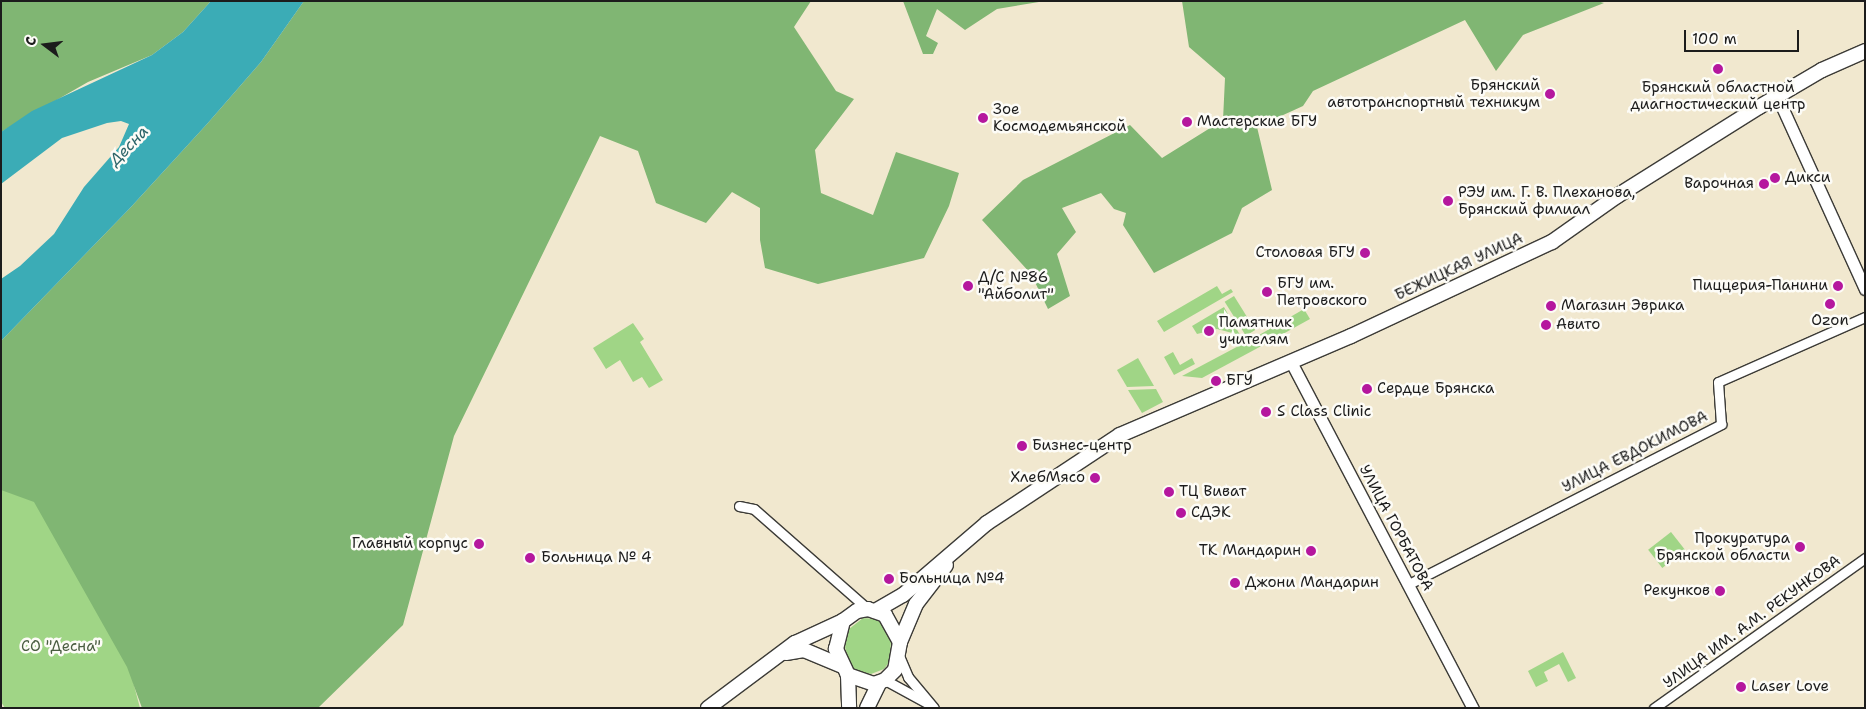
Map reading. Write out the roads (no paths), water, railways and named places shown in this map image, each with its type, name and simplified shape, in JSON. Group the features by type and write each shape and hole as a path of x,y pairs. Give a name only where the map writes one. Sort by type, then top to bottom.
{"main road":[{"name":"БЕЖИЦКАЯ УЛИЦА","path":"1050,482 1120,435 1291,362 1552,242 1617,196 1777,96 1843,60 1865,51"},
{"path":"1777,96 1865,289"},
{"name":"УЛИЦА ГОРБАТОВА","path":"1291,362 1473,708"},
{"path":"708,708 795,643 846,618 871,610 903,595 988,523 1050,482"},
{"path":"867,708 882,681 900,658 900,642 916,604 951,560 1050,482"},
{"path":"871,610 892,623 900,642"},
{"path":"846,618 836,639 845,670 849,708"},
{"path":"778,657 804,650 845,670 858,681 882,681"}],"street":[{"name":"УЛИЦА ЕВДОКИМОВА","path":"1408,584 1721,424 1718,382 1865,317"},
{"path":"739,506 754,509 844,589 871,610"},
{"name":"УЛИЦА ИМ. А.М. РЕКУНКОВА","path":"1654,708 1865,558"},
{"path":"844,589 846,618"},
{"path":"900,658 908,677 933,708"},
{"path":"882,681 933,708"}],"water":[{"name":"Десна","path":"211,1 304,1 261,62 207,124 131,207 1,341 1,279 20,266 54,234 84,187 119,147 129,124 121,121 107,123 62,138 1,184 1,132 32,111 152,55 183,32"}],"place":[{"name":"Брянский областной диагностический центр","path":"1718,69"},
{"name":"Брянский автотранспортный техникум","path":"1550,94"},
{"name":"Зое Космодемьянской","path":"983,118"},
{"name":"Мастерские БГУ","path":"1187,122"},
{"name":"Дикси","path":"1775,178"},
{"name":"Варочная","path":"1764,184"},
{"name":"РЭУ им. Г. В. Плеханова, Брянский филиал","path":"1448,201"},
{"name":"Столовая БГУ","path":"1365,253"},
{"name":"Д/С №86 \"Айболит\"","path":"968,286"},
{"name":"Пиццерия-Панини","path":"1838,286"},
{"name":"БГУ им. Петровского","path":"1267,292"},
{"name":"Ozon","path":"1830,304"},
{"name":"Магазин Эврика","path":"1551,306"},
{"name":"Авито","path":"1546,325"},
{"name":"Памятник учителям","path":"1209,331"},
{"name":"БГУ","path":"1216,381"},
{"name":"Сердце Брянска","path":"1367,389"},
{"name":"S Class Clinic","path":"1266,412"},
{"name":"Бизнес-центр","path":"1022,446"},
{"name":"ХлебМясо","path":"1095,478"},
{"name":"ТЦ Виват","path":"1169,492"},
{"name":"СДЭК","path":"1181,513"},
{"name":"Главный корпус","path":"479,544"},
{"name":"Прокуратура Брянской области","path":"1800,547"},
{"name":"ТК Мандарин","path":"1311,551"},
{"name":"Больница № 4","path":"530,558"},
{"name":"Больница №4","path":"889,579"},
{"name":"Джони Мандарин","path":"1235,583"},
{"name":"Рекунков","path":"1720,591"},
{"name":"Laser Love","path":"1741,687"}],"park label":[{"name":"СО \"Десна\"","path":"61,647"}]}
